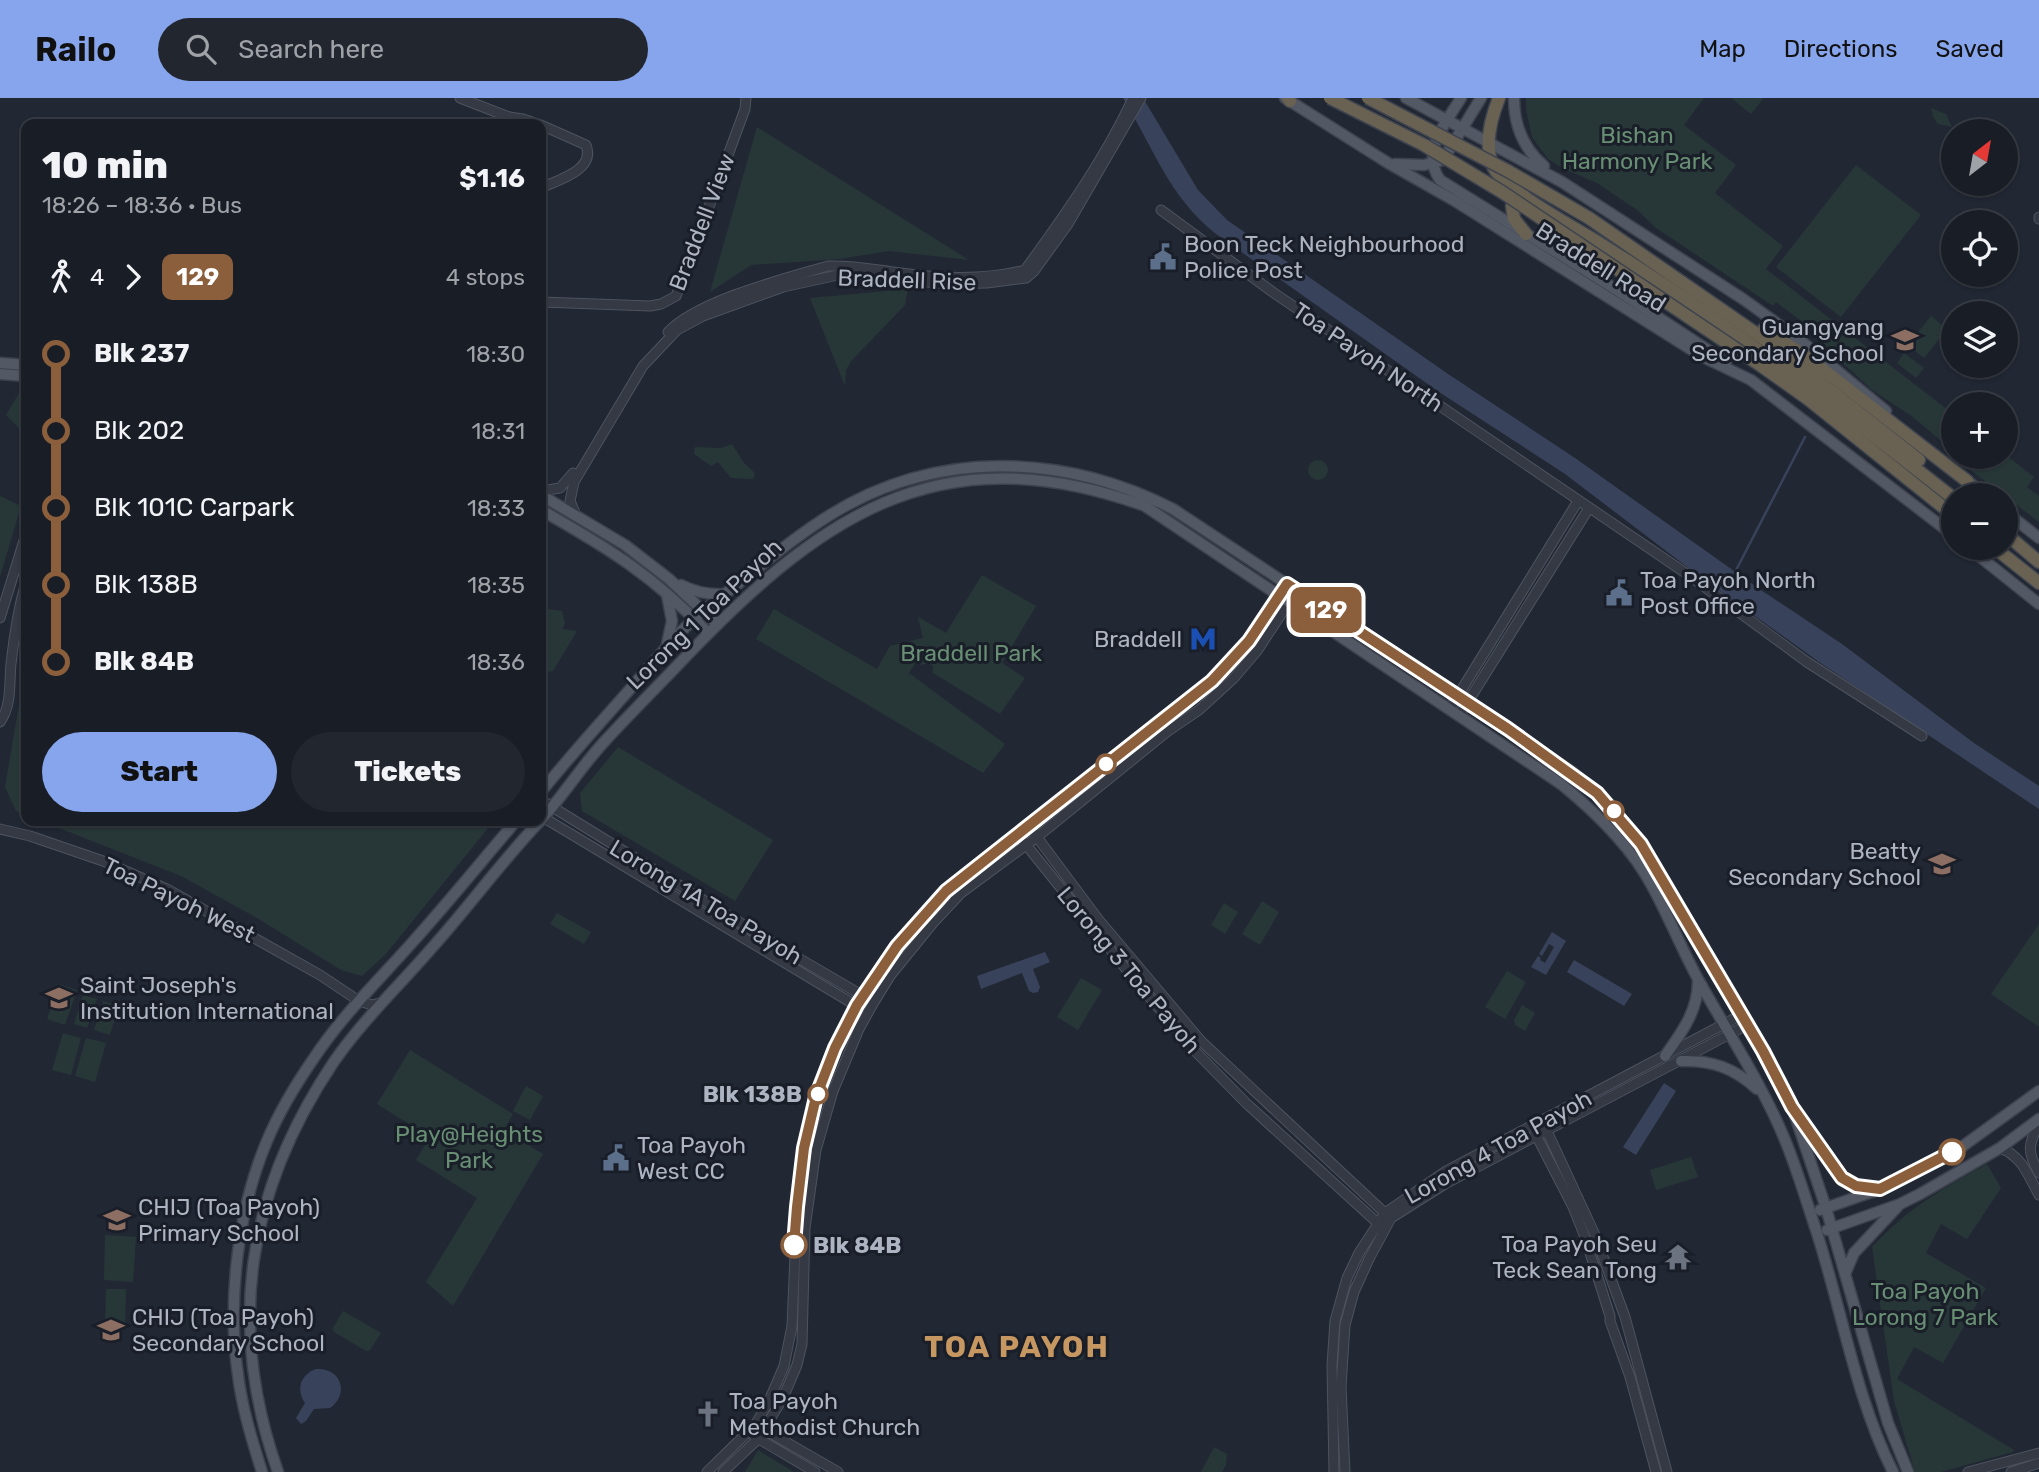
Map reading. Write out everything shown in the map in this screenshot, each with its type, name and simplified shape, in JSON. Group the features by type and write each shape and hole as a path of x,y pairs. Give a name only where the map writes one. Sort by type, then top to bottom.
{"highway":[{"name":"Braddell Road","path":"1330,98 1424,145 1502,192 1763,366 1941,504"},
{"name":"Braddell Road","path":"1368,98 1548,193 1683,274 1777,342"},
{"path":"1499,98 1489,141 1493,166 1503,179 1524,196 1627,260 1767,355 1941,489"},
{"path":"1524,196 1512,206 1514,219 1526,234"},
{"path":"1777,342 1808,358 1967,481"},
{"path":"1777,342 1947,483"},
{"path":"2018,544 2039,562"},
{"path":"2009,560 2039,583"}],"main road":[{"path":"1406,98 1562,182 1743,299 1800,340 1969,483"},
{"path":"1461,98 1435,141 1431,154 1436,173 1445,184 1707,348 1751,380"},
{"path":"1388,163 1412,166 1443,160 1480,98"},
{"path":"1514,98 1517,126 1525,144 1535,159 1562,182"},
{"name":"Braddell Road","path":"1288,99 1703,357 1751,380 1941,526"},
{"path":"0,363 21,365"},
{"path":"0,374 21,376"},
{"path":"1028,479 1032,471 1029,466"},
{"name":"Lorong 1 Toa Payoh","path":"546,786 694,619 812,527 860,499 909,480 951,469 1029,466 1077,473 1118,484 1148,496 1173,509 1572,772 1620,817 1658,872 1792,1107 1826,1208 1888,1423 1908,1472"},
{"name":"Lorong 1 Toa Payoh","path":"546,813 603,742 717,624 799,551 833,528 873,507 950,482 1028,479 1095,490 1145,506 1561,784 1596,816 1651,883 1698,978 1785,1139 1817,1233 1880,1445 1893,1472"},
{"path":"546,496 625,545 669,579 717,624"},
{"path":"546,513 618,555 666,592 708,634"},
{"path":"2018,521 2039,538"},
{"path":"1984,560 2039,604"},
{"path":"669,579 696,592 725,594"},
{"path":"666,592 672,621 667,647"},
{"path":"262,1472 246,1416 236,1357 236,1281 246,1203 268,1139 300,1079 337,1026 433,919 483,852 511,826"},
{"name":"Lorong 1 Toa Payoh","path":"278,1472 259,1406 251,1351 249,1302 257,1239 273,1179 288,1142 334,1062 535,826"},
{"path":"1665,1056 1692,1014 1698,996 1698,978"},
{"path":"337,1026 348,1027 353,1037"},
{"path":"1681,1061 1704,1060 1721,1066 1748,1081 1762,1093"},
{"path":"1810,1213 1880,1189 1963,1146 2039,1091"},
{"path":"1792,1107 1842,1178 1856,1186 1880,1189"},
{"path":"1817,1233 1900,1204 2000,1148 2039,1120"},
{"path":"1845,1274 1854,1252 1900,1204"},
{"path":"1880,1445 1888,1437 1888,1423"}],"street":[{"path":"460,98 504,119"},
{"name":"Braddell View","path":"546,302 650,306 676,296 745,109 746,98"},
{"name":"Braddell Rise","path":"1126,119 1133,98"},
{"name":"Braddell Rise","path":"546,492 560,488 569,479 638,364 677,330 703,316 783,287 835,274 946,284 1026,278 1068,224 1126,119 1141,98"},
{"path":"546,128 586,145 588,151 579,170 546,186"},
{"name":"Toa Payoh North","path":"1161,210 1274,293 1687,574 1807,662 1922,737"},
{"name":"Braddell Rise","path":"576,516 570,501 574,482 650,354"},
{"path":"1463,699 1578,500"},
{"path":"1454,713 1589,508"},
{"path":"0,618 21,550"},
{"path":"723,1472 783,1398 797,1365 803,1344 805,1228 810,1179 821,1127 837,1080 868,1012 890,976 961,893 1037,837 1168,731 1199,710 1234,678 1252,657 1292,587"},
{"path":"708,1472 757,1432 779,1380 789,1348 795,1226 809,1124 832,1055 857,1005 897,946 933,904 1212,681 1284,600"},
{"path":"0,722 7,711 13,651 21,609"},
{"name":"Lorong 1A Toa Payoh","path":"546,804 874,1002"},
{"name":"Lorong 1A Toa Payoh","path":"546,822 868,1012"},
{"name":"Lorong 3 Toa Payoh","path":"1029,826 1098,919 1201,1041 1388,1216"},
{"name":"Toa Payoh West","path":"0,829 74,850 167,889 259,939 359,1001"},
{"name":"Lorong 3 Toa Payoh","path":"1018,834 1195,1051 1246,1102 1381,1226"},
{"path":"781,960 786,951"},
{"path":"348,993 368,991"},
{"path":"359,1001 372,1004 384,1002"},
{"name":"Lorong 4 Toa Payoh","path":"1388,1216 1681,1061 1744,1020"},
{"name":"Lorong 4 Toa Payoh","path":"1334,1472 1333,1331 1347,1278 1388,1216 1446,1171 1665,1056 1727,1030"},
{"path":"1246,1102 1256,1093"},
{"path":"2039,1120 2029,1148 2029,1155 2039,1173"},
{"path":"1542,1121 1595,1235 1623,1317 1667,1472"},
{"path":"1531,1126 1573,1207 1585,1237 1630,1377 1656,1472"},
{"path":"2000,1148 2019,1158 2039,1195"},
{"name":"Lorong 4 Toa Payoh","path":"1345,1472 1341,1387 1345,1325 1354,1292 1381,1226"},
{"path":"1612,1321 1615,1312 1623,1317"},
{"path":"1612,1321 1620,1326 1623,1317"},
{"path":"757,1432 815,1472"},
{"path":"757,1432 838,1472"},
{"path":"1968,1472 2039,1453"},
{"path":"2011,1472 2039,1464"}],"green space":[{"name":"Bishan Harmony Park","path":"1526,98 1704,98 1684,125 1736,165 1715,193 1783,246 1766,269 1941,405 1941,441 1913,417 1872,390 1814,337 1808,326 1776,302 1773,306 1656,228 1637,210 1597,183 1548,159 1532,137"},
{"path":"1731,98 1762,98 1763,99 1751,114"},
{"path":"1931,108 1946,114 1948,119 1941,119 1941,125 1933,117"},
{"path":"757,127 969,260 889,251 839,259 751,265 710,292"},
{"path":"1856,165 1921,215 1841,317 1776,267"},
{"path":"908,289 905,305 852,360 846,370 845,386 810,298"},
{"path":"1931,316 1941,324 1941,337 1924,358 1908,345"},
{"path":"1904,353 1924,368 1916,378 1897,363"},
{"path":"21,390 21,430 6,415"},
{"path":"732,444 744,463 755,473 753,479 731,478 718,462 711,466 694,454 695,447 721,448"},
{"path":"1318,460 1325,463 1328,470 1325,477 1318,480 1311,477 1308,470 1311,463"},
{"path":"2018,464 2034,477 2027,487 2039,496 2039,522 2018,506 2018,483 1987,483 1969,469 2018,469"},
{"path":"0,496 21,506 0,577"},
{"name":"Braddell Park","path":"982,575 1036,606 1002,663 1025,678 1000,714 933,673 933,666 929,663 922,665 916,662 909,673 1005,744 983,773 756,639 774,609 877,669 890,646 923,638 918,617 946,633"},
{"path":"546,610 562,611 565,623 562,629 577,631 553,671 546,672"},
{"path":"21,693 21,813 16,811 5,787"},
{"path":"618,747 773,840 735,901 582,811 580,793"},
{"path":"54,826 489,827 385,955 362,976 341,970 257,918 181,876"},
{"path":"1262,901 1279,912 1260,945 1242,934"},
{"path":"1224,903 1238,912 1225,934 1211,925"},
{"path":"557,913 591,932 584,944 550,924"},
{"path":"2039,924 2039,1027 1991,994"},
{"path":"1507,971 1526,982 1505,1019 1485,1007"},
{"path":"1081,978 1102,990 1078,1030 1057,1017"},
{"path":"59,984 77,990 65,1025 47,1019"},
{"path":"83,995 97,999 87,1028 74,1024"},
{"path":"103,1001 119,1006 110,1035 94,1030"},
{"path":"1522,1005 1535,1013 1525,1031 1515,1025 1514,1020"},
{"path":"63,1033 81,1038 71,1075 52,1070"},
{"path":"86,1038 106,1043 95,1082 75,1076"},
{"name":"Play@Heights Park","path":"410,1050 513,1114 504,1130 543,1154 453,1306 426,1282 477,1198 416,1160 430,1137 377,1104"},
{"path":"526,1086 543,1096 530,1120 513,1111"},
{"path":"1691,1157 1698,1177 1656,1190 1650,1170"},
{"name":"Toa Payoh Lorong 7 Park","path":"1987,1164 2001,1188 1967,1239 1941,1224 1926,1253 1986,1288 1943,1363 1914,1347 1897,1379 2014,1450 1941,1472 1915,1472 1894,1401 1872,1247 1926,1200"},
{"path":"105,1235 136,1237 133,1282 104,1280"},
{"path":"106,1289 126,1289 125,1327 105,1326"},
{"path":"343,1311 381,1333 370,1350 366,1351 334,1332 333,1328"},
{"path":"1069,1336 1085,1341 1088,1349 1082,1360 1075,1360 1059,1352"},
{"path":"1214,1447 1227,1454 1226,1465 1222,1472 1201,1472"},
{"path":"758,1450 794,1472 745,1472"}],"water":[{"path":"1123,98 1143,98 1198,190 1227,220 1842,644 1974,743 2039,786 2039,809 1819,662 1699,576 1565,474 1439,392 1216,234 1200,220 1174,188"},
{"path":"1552,932 1566,941 1546,975 1531,967 1538,956 1545,963 1554,947 1549,944 1542,956 1539,954"},
{"path":"1045,952 1050,962 1033,969 1040,987 1038,992 1029,991 1022,973 981,989 977,976"},
{"path":"1574,960 1632,994 1624,1006 1567,972"},
{"path":"1664,1083 1676,1091 1636,1155 1623,1147"},
{"path":"316,1369 332,1372 337,1377 340,1382 340,1396 330,1408 314,1409 301,1424 296,1418 305,1403 301,1383 306,1375"}],"waterway":[{"path":"1734,574 1805,437"}],"bus line":[{"name":"129","path":"794,1245 804,1148 816,1097 835,1048 857,1005 897,946 946,891 1212,681 1249,641 1287,584 1572,772 1620,817 1658,872 1763,1051 1792,1107 1842,1178 1856,1186 1880,1189 1952,1152"}],"place":[{"name":"Boon Teck Neighbourhood Police Post","path":"1163,257"},
{"name":"Guangyang Secondary School","path":"1905,340"},
{"name":"Toa Payoh North Post Office","path":"1619,593"},
{"name":"Braddell","path":"1203,639"},
{"name":"Beatty Secondary School","path":"1942,864"},
{"name":"Saint Joseph's Institution International","path":"59,998"},
{"name":"Blk 138B","path":"818,1094"},
{"name":"Toa Payoh West CC","path":"616,1158"},
{"name":"CHIJ (Toa Payoh) Primary School","path":"117,1220"},
{"name":"Blk 84B","path":"794,1245"},
{"name":"Toa Payoh Seu Teck Sean Tong","path":"1678,1257"},
{"name":"CHIJ (Toa Payoh) Secondary School","path":"111,1330"},
{"name":"Toa Payoh Methodist Church","path":"708,1414"}],"district":[{"name":"TOA PAYOH","path":"1017,1347"}]}
